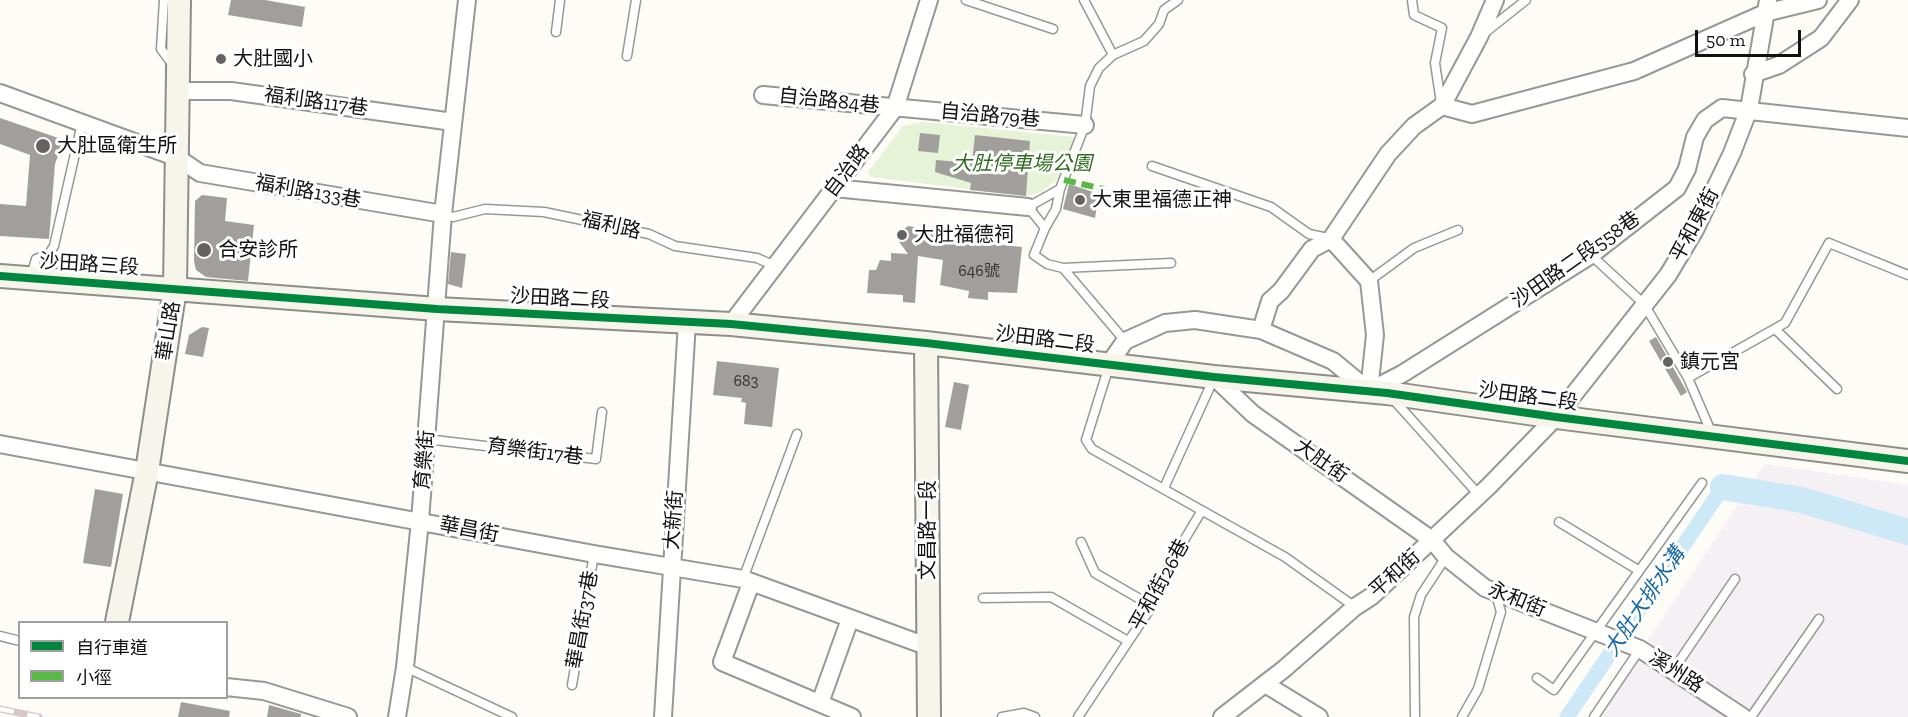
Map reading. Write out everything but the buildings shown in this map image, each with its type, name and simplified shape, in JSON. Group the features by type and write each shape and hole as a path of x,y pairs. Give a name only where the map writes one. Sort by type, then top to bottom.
{"street":[{"name":"華山路","path":"117,621 147,471 175,288 179,0"},
{"path":"437,309 443,214 467,0"},
{"name":"自治路","path":"731,324 895,108 929,0"},
{"path":"1261,330 1270,301 1281,291 1312,249 1331,239 1388,154 1414,126 1442,106 1479,37 1495,0"},
{"path":"1442,106 1472,114 1634,71 1766,7 1818,0"},
{"path":"1753,74 1779,65 1821,38 1850,0"},
{"name":"平和東街","path":"1556,417 1668,275 1695,230 1732,153 1749,109 1753,74 1766,7"},
{"name":"福利路117巷","path":"178,82 453,122"},
{"name":"福利路133巷","path":"0,93 178,158 200,173 443,214"},
{"name":"自治路84巷","path":"763,95 895,108"},
{"name":"自治路79巷","path":"895,108 1085,125"},
{"name":"沙田路二段558巷","path":"1378,392 1402,374 1591,255 1677,188 1687,169 1695,137 1706,120 1722,108 1749,109 1908,128"},
{"path":"834,188 1028,207"},
{"path":"1331,239 1369,281 1378,392"},
{"name":"沙田路三段","path":"0,276 175,288"},
{"name":"沙田路二段","path":"175,288 437,309 731,324 927,343 1214,378 1378,392 1556,417 1908,461"},
{"name":"育樂街","path":"397,717 405,667 420,521 437,309"},
{"path":"1109,364 1125,341 1166,323 1195,320 1261,330 1333,361 1378,392"},
{"name":"大新街","path":"663,717 687,322"},
{"name":"文昌路一段","path":"927,343 929,717"},
{"name":"大肚街","path":"1214,378 1253,414 1432,540"},
{"name":"平和街","path":"1222,717 1265,684 1355,607 1372,596 1479,495 1556,417"},
{"name":"華昌街","path":"0,444 747,581 929,647"},
{"name":"永和街","path":"1432,540 1446,557 1485,588 1640,649"},
{"path":"747,581 722,662 852,717"},
{"path":"820,703 850,620"},
{"name":"溪州路","path":"1640,649 1674,669 1743,717"},
{"path":"1265,684 1319,717"},
{"path":"228,687 264,691 348,717"}],"lane":[{"path":"164,0 161,49 178,82"},
{"path":"178,82 184,49 186,0"},
{"path":"556,32 560,0"},
{"path":"627,56 636,0"},
{"path":"966,0 1053,29"},
{"path":"1084,0 1113,55"},
{"path":"1159,0 1164,10"},
{"path":"1171,263 1063,268 1047,264 1034,255 1056,209 1060,189 1085,125 1090,86 1099,68 1113,55 1144,41 1159,24 1164,10 1178,0"},
{"path":"1412,0 1414,15 1442,28 1435,63 1442,106"},
{"path":"1479,37 1526,0"},
{"path":"31,278 36,259 49,254 54,246 82,123"},
{"path":"1152,166 1271,207 1309,234 1331,239"},
{"path":"1045,228 1028,207 1060,189"},
{"name":"福利路","path":"443,214 453,217 485,209 543,212 649,234 675,246 757,258 775,266"},
{"path":"1369,281 1414,248 1458,230"},
{"path":"1688,378 1785,323 1829,243 1908,275"},
{"path":"1591,255 1644,304 1688,378 1713,437"},
{"path":"1063,268 1125,341"},
{"path":"1775,329 1837,389"},
{"path":"1109,364 1086,440 1092,449 1285,557 1355,607"},
{"path":"1164,488 1214,378"},
{"path":"1378,392 1479,495"},
{"name":"育樂街17巷","path":"426,439 596,459 602,412"},
{"path":"747,581 797,434"},
{"path":"1537,678 1554,690 1638,570 1670,531 1702,483"},
{"name":"平和街26巷","path":"1078,717 1152,606 1158,582 1201,512"},
{"path":"1558,522 1638,570"},
{"path":"1082,542 1095,573 1152,606"},
{"name":"華昌街37巷","path":"572,685 594,554"},
{"path":"1415,717 1414,617 1421,595 1446,557"},
{"path":"1674,669 1735,579"},
{"path":"1462,717 1478,689 1501,612 1495,591"},
{"path":"983,598 1051,597 1128,641"},
{"path":"1751,717 1819,619"},
{"path":"0,636 18,640"},
{"path":"1594,717 1640,649"},
{"path":"405,667 512,717"},
{"path":"1002,717 1024,712 1035,717"}],"shaded area":[{"path":"1765,464 1908,485 1908,717 1597,717"}],"green space":[{"name":"大肚停車場公園","path":"922,122 1074,137 1075,145 1058,179 1041,192 1026,196 870,177 868,172 903,126"}],"waterway":[{"name":"大肚大排水溝","path":"1567,717 1723,487"},
{"path":"1723,487 1802,500 1908,532"}],"railway":[{"path":"0,709 39,717"}],"marked path":[{"path":"1064,180 1104,189"}],"cycle path":[{"path":"0,276 437,309 731,324 926,343 1214,377 1387,393 1556,417 1908,461"}],"place":[{"name":"大肚國小","path":"221,59"},
{"name":"大肚區衛生所","path":"43,146"},
{"name":"大東里福德正神","path":"1080,200"},
{"name":"大肚福德祠","path":"902,235"},
{"name":"合安診所","path":"204,250"},
{"name":"鎮元宮","path":"1668,362"}]}
